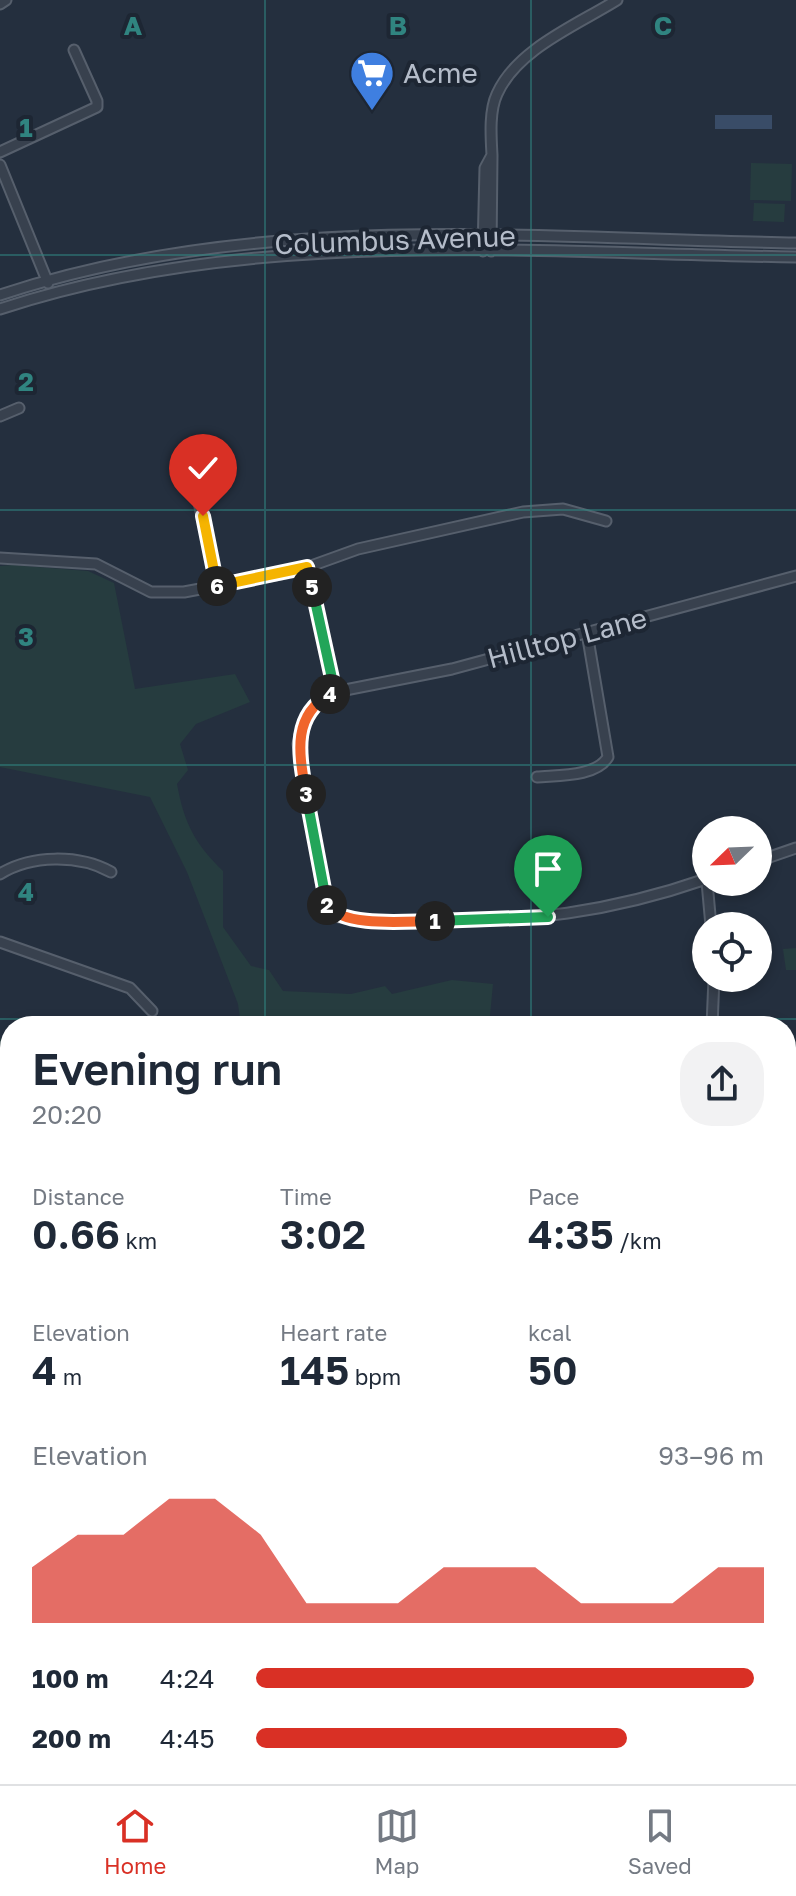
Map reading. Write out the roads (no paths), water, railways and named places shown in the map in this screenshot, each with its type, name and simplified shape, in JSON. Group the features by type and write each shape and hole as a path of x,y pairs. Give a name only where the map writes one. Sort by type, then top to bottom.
{"street":[{"path":"0,4 6,0"},
{"path":"487,251 494,100 511,74 540,47 617,0"},
{"path":"0,152 76,120 97,107 74,50"},
{"path":"0,165 51,294"},
{"name":"Columbus Avenue","path":"0,295 117,261 209,248 356,236 488,235 796,243"},
{"name":"Columbus Avenue","path":"0,309 121,276 194,265 376,251 796,257"},
{"path":"0,416 19,408"},
{"path":"197,493 217,586"},
{"path":"0,558 96,564 151,592 184,592 307,567 361,548 523,512 563,509 606,521"},
{"path":"307,567 335,692 325,696 306,718 298,744 324,899 339,917 433,921 548,917 628,904 692,885"},
{"name":"Hilltop Lane","path":"335,692 400,681 796,576"},
{"path":"537,777 590,770 601,766 608,757 587,633"},
{"path":"772,856 796,848"},
{"path":"0,874 29,861 46,859 97,864 111,872"},
{"path":"0,942 130,988 152,1011"},
{"path":"712,1016 713,992"}],"water":[{"path":"715,115 772,115 772,129 715,129"}],"place":[{"name":"Acme","path":"372,112"}]}
